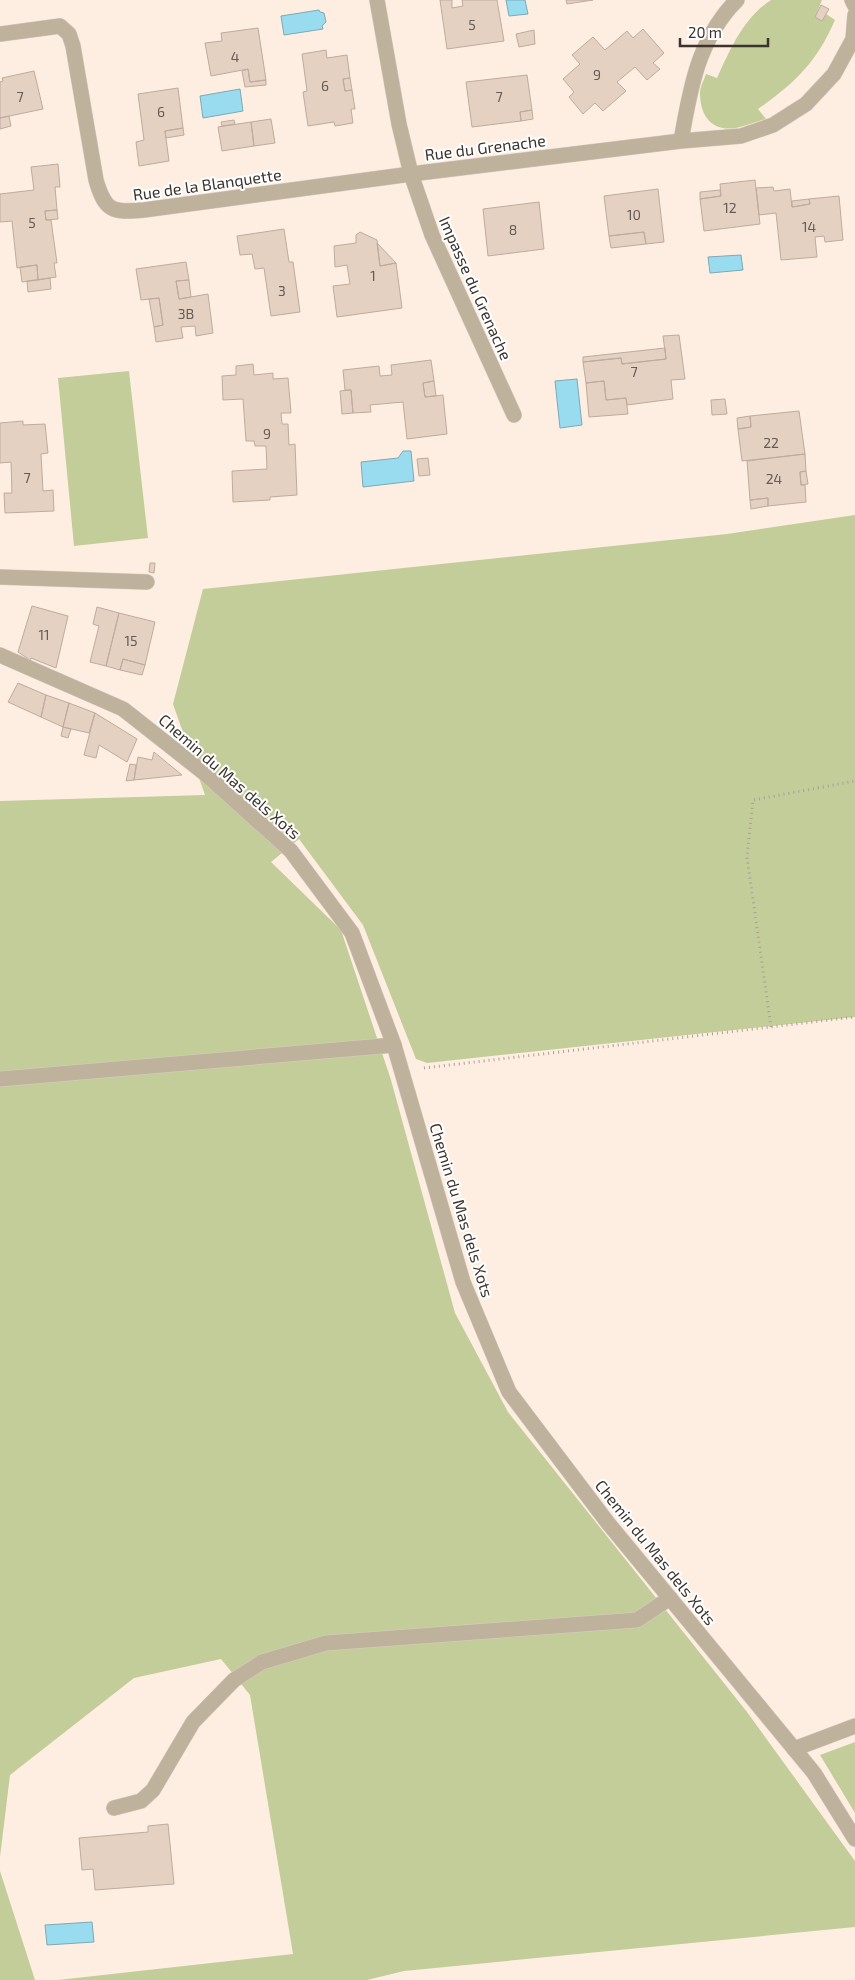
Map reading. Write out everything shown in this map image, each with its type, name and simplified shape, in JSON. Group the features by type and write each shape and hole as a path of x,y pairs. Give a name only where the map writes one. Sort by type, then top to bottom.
{"street":[{"name":"Rue du Grenache","path":"377,0 399,124 411,174 681,141 741,136 773,125 806,104 834,74 853,40 855,15"},
{"path":"681,141 698,62 707,42 731,6 738,0"},
{"path":"852,0 855,6"},
{"name":"Rue de la Blanquette","path":"0,34 60,26 69,34 96,180 102,197 111,209 127,212 411,174"},
{"name":"Impasse du Grenache","path":"411,174 432,235 514,415"},
{"path":"0,577 147,582"},
{"name":"Chemin du Mas dels Xots","path":"0,655 123,709 203,772 292,850 352,932 394,1045 463,1282 509,1392 608,1523 814,1773 855,1839"},
{"path":"0,1079 394,1045"},
{"path":"114,1808 141,1801 153,1790 194,1722 234,1680 262,1662 326,1643 637,1620 670,1598"},
{"path":"794,1749 855,1726"}],"path":[{"path":"771,1027 747,857 753,800 855,780"},
{"path":"401,1071 855,1017"}],"green space":[{"path":"771,0 822,0 815,17 822,21 826,14 835,20 820,48 803,71 783,90 758,109 766,119 736,128 727,129 720,127 705,115 701,101 701,86 706,74 717,78 738,35 761,7"},
{"path":"129,371 148,538 74,546 58,378"},
{"path":"855,515 855,1017 427,1063 416,1059 363,925 299,839 271,862 341,930 391,1080 455,1313 508,1412 747,1712 855,1861 855,1927 404,1971 367,1980 58,1980 293,1954 250,1695 221,1659 134,1678 10,1775 0,1857 0,801 205,795 173,704 203,589 727,534"},
{"path":"855,1742 855,1813 820,1755"},
{"path":"0,1871 35,1980 0,1980"}],"water":[{"path":"506,0 525,0 528,14 509,16"},
{"path":"319,10 324,13 326,22 322,26 323,29 284,35 281,16"},
{"path":"240,89 243,111 203,118 200,96"},
{"path":"741,255 743,270 710,273 708,257"},
{"path":"577,379 582,425 560,428 555,381"},
{"path":"403,451 411,451 414,481 363,487 361,462 398,458"},
{"path":"92,1922 94,1942 47,1945 45,1925"}],"building":[{"path":"440,0 452,0 452,8 463,6 462,0 497,0 504,41 447,49"},
{"path":"566,0 593,0 567,4"},
{"path":"821,5 829,9 822,21 815,17"},
{"path":"258,28 266,80 250,82 248,69 211,76 205,43 222,41 221,33"},
{"path":"643,29 664,53 653,63 660,69 647,80 635,67 617,82 626,91 603,111 595,103 583,114 569,97 574,92 563,79 580,64 572,55 593,37 605,50 627,31 633,38"},
{"path":"534,30 535,44 519,47 516,34"},
{"path":"326,50 327,58 347,55 350,78 343,79 345,91 352,90 355,109 351,109 353,123 335,126 334,122 308,126 303,92 307,91 302,54"},
{"path":"248,69 250,82 266,80 266,85 245,87 242,71"},
{"path":"34,71 43,109 0,118 0,82 3,81 2,78"},
{"path":"527,75 532,110 520,112 521,121 472,127 466,82"},
{"path":"350,78 352,90 345,91 343,79"},
{"path":"178,88 183,128 165,131 169,161 139,166 136,142 144,140 138,94"},
{"path":"532,110 533,119 521,121 520,112"},
{"path":"9,116 11,126 0,129 0,118"},
{"path":"271,119 275,143 254,146 251,122"},
{"path":"234,120 235,124 222,126 221,122"},
{"path":"251,122 254,146 222,151 218,127"},
{"path":"183,128 184,135 166,138 165,131"},
{"path":"58,164 60,187 55,187 57,210 45,211 46,220 51,220 57,263 54,263 56,277 38,280 37,265 17,268 12,221 0,222 0,194 34,190 31,167"},
{"path":"755,180 760,224 704,231 700,199 721,196 720,184"},
{"path":"773,187 774,191 790,189 792,207 810,204 809,199 839,196 843,240 825,242 824,236 815,237 817,257 781,260 776,213 759,215 756,188"},
{"path":"658,189 664,242 646,244 644,232 609,236 604,196"},
{"path":"720,190 721,196 700,199 700,192"},
{"path":"809,199 810,204 792,207 792,201"},
{"path":"539,202 544,249 488,256 483,209"},
{"path":"57,210 58,219 46,220 45,211"},
{"path":"284,229 289,262 293,262 300,312 271,316 264,268 255,269 252,254 240,255 237,236"},
{"path":"360,232 377,240 380,266 396,263 402,308 337,317 333,286 350,284 347,265 335,267 334,246 356,243 356,235"},
{"path":"644,232 646,244 611,248 609,236"},
{"path":"377,243 396,263 380,266"},
{"path":"186,262 189,280 176,281 179,299 208,294 213,333 196,336 195,326 181,327 183,338 156,342 154,327 163,325 159,298 141,300 136,269"},
{"path":"37,265 38,280 22,282 20,267"},
{"path":"50,278 51,289 28,292 27,281"},
{"path":"189,280 191,297 179,299 176,281"},
{"path":"159,298 163,325 154,327 149,299"},
{"path":"679,335 685,379 671,380 673,399 627,405 626,398 606,400 604,381 586,383 583,362 621,358 622,364 666,359 663,336"},
{"path":"665,348 666,359 622,364 621,358 583,362 583,357"},
{"path":"431,360 434,381 423,383 425,397 443,395 447,434 407,439 403,402 370,405 371,412 353,413 351,390 345,390 343,370 379,366 380,376 392,375 391,365"},
{"path":"253,364 254,375 273,373 273,379 288,378 291,413 281,413 282,424 288,424 289,445 295,444 297,495 270,497 270,500 233,502 232,471 267,469 266,446 255,446 254,441 246,441 243,399 223,400 222,376 236,375 236,366"},
{"path":"434,381 436,396 425,397 423,383"},
{"path":"604,381 606,400 626,398 628,414 589,417 586,383"},
{"path":"351,390 353,413 342,414 340,391"},
{"path":"725,399 727,414 712,415 711,400"},
{"path":"799,411 805,454 742,461 738,429 751,427 750,416"},
{"path":"750,416 751,427 738,429 737,418"},
{"path":"23,421 23,425 45,424 48,453 41,454 43,491 53,490 54,511 5,513 4,493 12,493 11,462 0,463 0,423"},
{"path":"805,454 806,471 800,472 801,485 805,485 806,502 768,506 768,498 750,500 747,461"},
{"path":"428,458 430,475 419,476 417,459"},
{"path":"806,471 808,484 801,485 800,472"},
{"path":"768,498 768,506 751,509 750,500"},
{"path":"150,563 155,563 154,573 149,572"},
{"path":"32,606 68,616 56,668 31,658 30,660 18,652"},
{"path":"97,607 119,613 106,666 90,662 99,626 93,624"},
{"path":"119,613 155,622 145,665 123,659 120,670 106,666"},
{"path":"123,659 145,665 142,675 120,670"},
{"path":"18,683 46,695 41,717 8,702"},
{"path":"46,695 69,703 63,727 41,717"},
{"path":"69,703 95,713 89,733 63,727"},
{"path":"95,713 137,739 127,762 99,745 96,758 84,755"},
{"path":"63,727 71,729 68,738 61,736"},
{"path":"154,752 182,775 134,780 138,757 152,760"},
{"path":"130,764 136,765 134,780 126,781"},
{"path":"168,1824 174,1884 95,1890 93,1869 82,1870 79,1838 148,1832 148,1826"}]}
